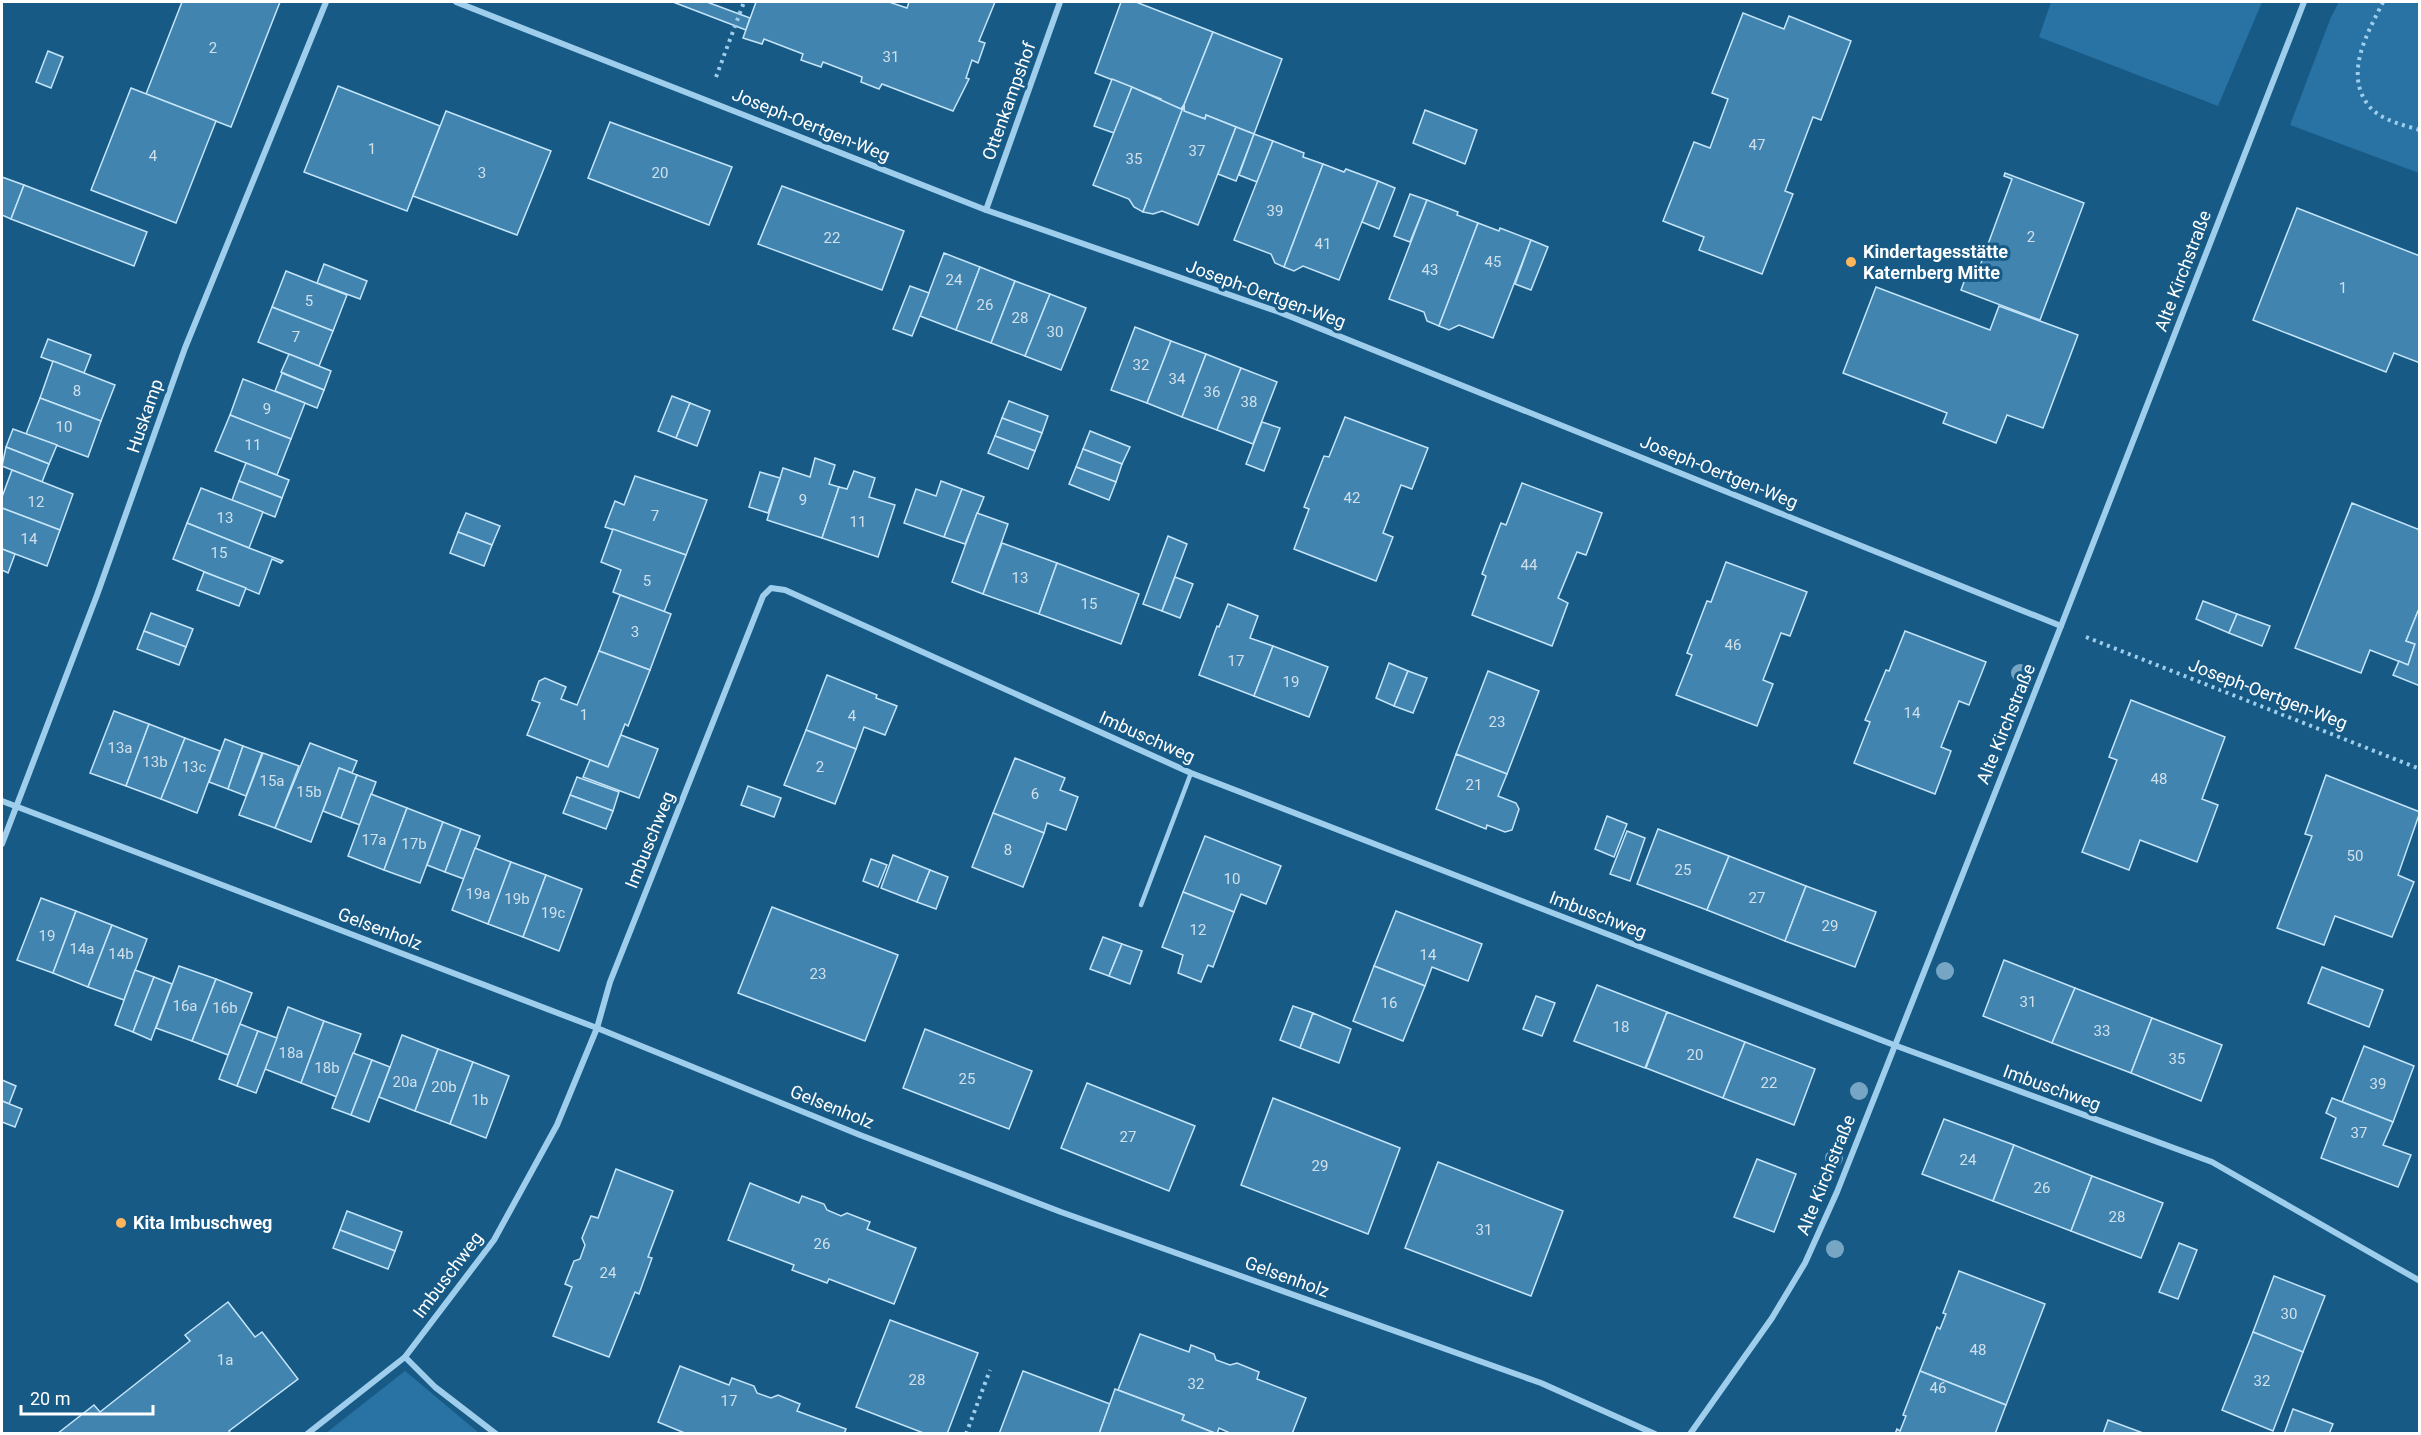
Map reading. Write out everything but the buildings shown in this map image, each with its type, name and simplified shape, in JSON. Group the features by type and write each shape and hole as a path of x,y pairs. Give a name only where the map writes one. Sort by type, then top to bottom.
{"street":[{"name":"Huskamp","path":"2,844 46,723 97,595 185,348 326,2"},
{"name":"Joseph-Oertgen-Weg","path":"456,2 986,210 1279,312 2061,626"},
{"name":"Ottenkampshof","path":"986,210 1060,2"},
{"name":"Alte Kirchstraße","path":"1690,1434 1772,1318 1805,1263 1837,1192 2304,2"},
{"name":"Imbuschweg","path":"307,1434 405,1357 494,1240 557,1125 597,1028 610,982 763,596 771,588 785,590 1191,773 1894,1045 2212,1162 2420,1281"},
{"name":"Gelsenholz","path":"2,801 597,1028 860,1135 1061,1212 1541,1383 1655,1434"},
{"path":"405,1357 435,1387 496,1434"}],"lane":[{"path":"1141,905 1191,773"}],"path":[{"path":"708,100 744,2"},
{"path":"2383,2 2362,44 2357,81 2369,107 2391,121 2420,130"},
{"name":"Joseph-Oertgen-Weg","path":"2106,646 2420,770"},
{"path":"966,1434 990,1370"}],"shaded area":[{"path":"2051,2 2262,2 2218,106 2039,37"},
{"path":"2339,2 2419,2 2419,173 2290,125 2331,17"},
{"path":"405,1371 479,1433 326,1433"}],"place":[{"name":"Kindertagesstätte Katernberg Mitte","path":"1851,262"},
{"name":"Kita Imbuschweg","path":"121,1223"}]}
